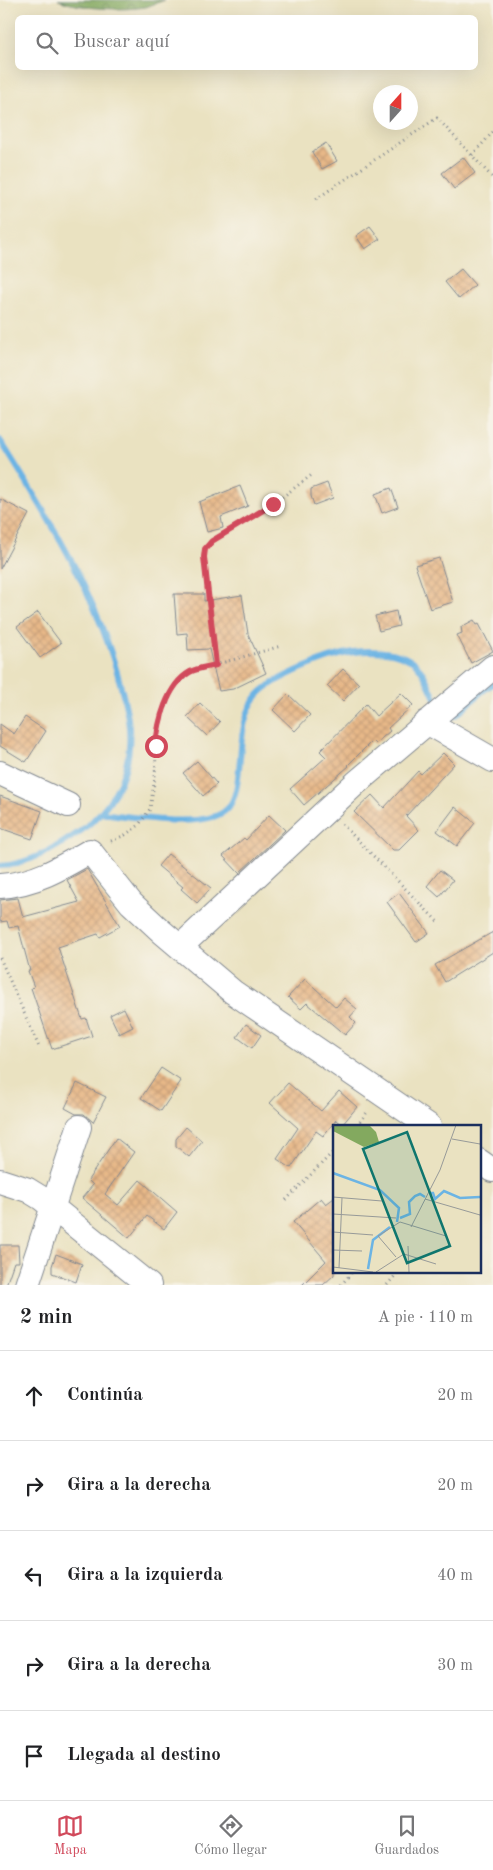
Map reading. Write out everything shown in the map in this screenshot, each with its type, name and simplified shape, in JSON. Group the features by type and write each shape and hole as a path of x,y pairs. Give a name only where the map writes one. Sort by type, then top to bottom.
{"street":[{"path":"180,947 328,810 427,722 493,667"},
{"path":"427,722 493,760"},
{"path":"0,773 68,805"},
{"path":"0,886 26,882 46,876 90,852 131,903 161,932 234,992 428,1125"},
{"path":"27,1285 79,1127"},
{"path":"0,1181 28,1190 53,1207 149,1285"}],"path":[{"path":"316,200 437,118 493,178"},
{"path":"472,155 493,132"},
{"path":"216,665 204,557 205,549 212,541 273,504 313,474"},
{"path":"90,852 125,835 138,826 150,809 154,791 157,732 176,685 190,672 281,646"},
{"path":"328,810 439,923"},
{"path":"0,958 39,1048"},
{"path":"286,1200 333,1152"},
{"path":"341,1285 352,1272"},
{"path":"387,1285 398,1272"}],"green space":[{"path":"58,0 165,0 146,7 113,9 89,7"}],"building":[{"path":"326,143 337,161 322,169 312,152"},
{"path":"463,157 475,173 454,189 442,173"},
{"path":"370,226 380,239 365,249 356,236"},
{"path":"461,269 475,285 459,299 445,282"},
{"path":"327,483 333,498 314,505 311,489"},
{"path":"240,486 248,506 221,517 223,528 207,532 199,502"},
{"path":"391,488 398,507 382,513 375,494"},
{"path":"0,499 29,514 0,569"},
{"path":"439,558 453,602 430,609 415,565"},
{"path":"174,594 204,594 204,601 242,595 248,634 266,673 233,689 219,691 209,649 188,650 187,633 177,634"},
{"path":"396,611 399,626 379,631 375,616"},
{"path":"38,612 61,643 40,658 17,627"},
{"path":"474,620 477,625 479,624 493,651 471,663 457,635 462,633 461,627"},
{"path":"343,669 359,684 343,701 327,686"},
{"path":"401,693 413,705 388,728 390,731 375,744 372,741 349,766 304,805 290,789 326,757 320,751 366,704 376,716"},
{"path":"288,694 310,715 295,731 273,710"},
{"path":"200,703 220,722 207,736 187,717"},
{"path":"25,717 46,731 26,762 0,746 0,724 14,734"},
{"path":"443,753 454,764 406,816 419,830 399,850 393,850 354,812 372,795 384,808 418,771 421,774"},
{"path":"197,761 217,784 203,796 183,773"},
{"path":"0,796 42,811 32,839 0,828"},
{"path":"455,807 475,823 457,846 437,831"},
{"path":"269,815 285,830 239,873 223,856 244,838 246,840"},
{"path":"168,854 211,888 197,903 181,889 183,887 158,866"},
{"path":"87,869 120,926 100,937 98,934 58,947 82,1019 86,1018 92,1036 52,1049 31,988 34,987 28,971 30,971 18,926 9,928 7,921 0,922 0,900 18,898 23,917 79,902 67,880"},
{"path":"440,870 453,880 439,897 427,886"},
{"path":"399,893 429,933 416,942 387,902"},
{"path":"493,932 493,952 445,982 435,965"},
{"path":"305,979 336,1007 344,998 357,1009 350,1017 356,1023 345,1035 307,1003 301,1009 288,997"},
{"path":"124,1008 133,1027 119,1034 110,1015"},
{"path":"246,1024 261,1035 252,1048 237,1037"},
{"path":"161,1068 181,1081 161,1111 141,1098"},
{"path":"77,1083 106,1097 93,1122 84,1114 76,1114 65,1108"},
{"path":"288,1083 321,1111 339,1091 357,1107 342,1125 336,1120 323,1136 316,1131 291,1168 277,1159 298,1128 270,1103"},
{"path":"186,1127 202,1141 189,1157 176,1146 176,1139"},
{"path":"116,1138 134,1152 105,1194 118,1205 140,1180 177,1212 164,1229 147,1216 129,1238 82,1198 93,1185 88,1180"},
{"path":"321,1198 326,1204 333,1199 334,1275 323,1285 302,1285 326,1261 293,1222"},
{"path":"0,1245 18,1245 19,1262 14,1262 6,1285 0,1285"},
{"path":"56,1254 82,1264 76,1282 52,1273"}],"waterway":[{"path":"0,440 71,559 100,621 121,687 128,717 129,732 124,771 115,793 100,813 82,830 43,854 22,862 0,866"},
{"path":"101,813 147,819 185,821 216,816 226,810 233,801 236,788 245,723 250,708 258,695 276,681 302,668 330,658 353,652 368,651 391,653 406,658 420,669 439,706"},
{"path":"447,715 454,716 459,713 482,691 493,684"}],"route":[{"path":"156,746 157,732 169,697 176,685 190,672 216,665 204,557 205,549 212,541 273,504"}]}
